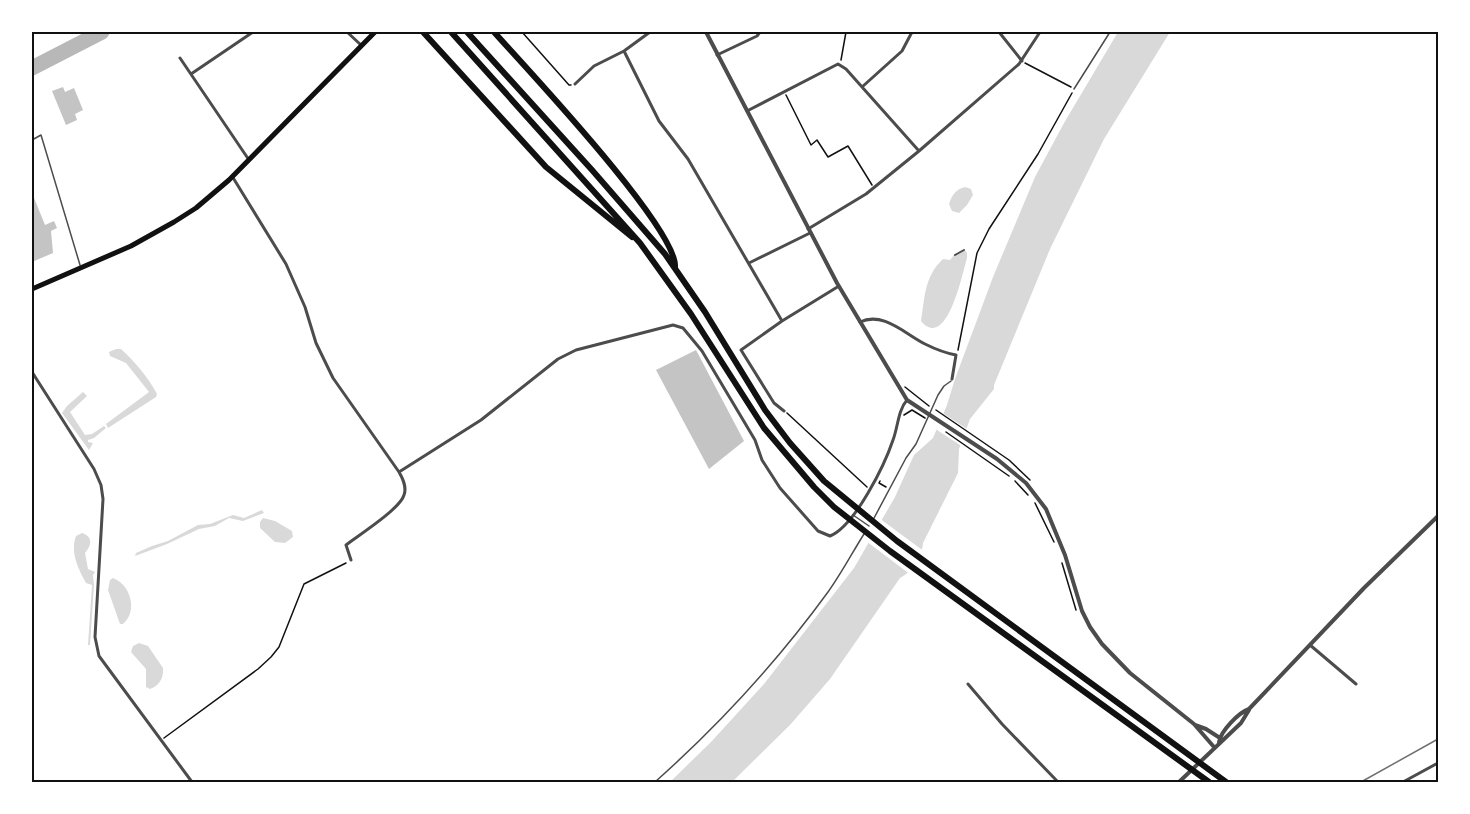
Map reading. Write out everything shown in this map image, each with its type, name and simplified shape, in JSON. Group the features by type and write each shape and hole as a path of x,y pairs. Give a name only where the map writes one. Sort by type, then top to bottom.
{"highway":[{"path":"423,32 546,167 640,243"},
{"path":"451,32 640,243 692,314 764,428 834,507 890,551 1209,783"},
{"path":"467,32 639,222 675,268 765,410 805,460 841,496 953,582 1226,783"},
{"path":"494,32 621,177 667,245 675,259 675,268"}],"main road":[{"path":"32,289 131,246 196,208 231,178 375,32"}],"street":[{"path":"191,74 253,32"},
{"path":"347,32 362,45"},
{"path":"575,84 594,66 624,51 650,32"},
{"path":"706,32 839,286 907,400 983,449 1019,476 1046,509 1065,555 1082,611 1102,644 1130,673 1194,724 1214,747"},
{"path":"717,55 757,36 760,32"},
{"path":"861,88 902,51 912,32"},
{"path":"999,32 1022,60"},
{"path":"749,263 809,231 874,188 1022,60 1040,32"},
{"path":"624,51 659,121 688,159 782,321"},
{"path":"180,58 249,160"},
{"path":"747,111 834,64 841,64 918,151"},
{"path":"231,178 286,264 305,307 316,343 333,378 399,472 405,487 404,498 381,519 346,545 351,560"},
{"path":"956,255 964,250"},
{"path":"784,411 774,402 741,350 782,321 839,286"},
{"path":"860,322 868,318 876,318 925,344 956,355 952,380"},
{"path":"399,472 481,420 558,359 576,350 673,325 683,328 702,351 755,440 762,460 780,488 818,531 830,536 837,533 870,490 884,465 903,405 907,400"},
{"path":"32,372 94,469 101,485 103,512 95,637 99,656 192,783"},
{"path":"1179,783 1220,740 1241,723 1249,709 1364,588 1438,516"},
{"path":"1310,645 1356,684"},
{"path":"968,684 1058,783"},
{"path":"1194,724 1206,729 1220,740"},
{"path":"1403,783 1438,763"}],"lane":[{"path":"1074,89 1110,32"},
{"path":"32,140 41,135 81,268"},
{"path":"655,783 696,746 741,700 782,653 829,591 916,444 938,395 952,380"},
{"path":"852,514 869,526"}],"path":[{"path":"522,32 569,85 575,84"},
{"path":"841,64 846,32"},
{"path":"959,346 977,253 989,229 1038,154 1074,89 1022,60"},
{"path":"784,91 811,145 817,140 828,157 848,146 874,188"},
{"path":"902,383 926,404 1009,460 1029,479"},
{"path":"912,410 926,419"},
{"path":"784,411 870,490"},
{"path":"941,429 1014,480 1029,495"},
{"path":"879,483 890,489"},
{"path":"1034,502 1054,542"},
{"path":"161,740 265,664 279,647 304,584 351,560"},
{"path":"1061,560 1078,615"}],"shaded area":[{"path":"1118,32 1170,32 1104,139 1050,249 994,389 970,419 959,449 958,473 923,543 916,564 900,578 830,679 790,725 732,782 670,782 711,742 764,684 854,568 895,497 914,455 933,438 993,277 1035,177"},
{"path":"965,187 971,189 973,195 959,213 952,211 949,204 952,198 957,191"},
{"path":"964,249 967,258 952,306 939,326 930,328 921,321 932,273 943,259 950,260"},
{"path":"121,349 136,364 157,394 156,397 108,428 106,424 149,392 126,363 110,356 109,352"},
{"path":"83,392 87,396 70,412 85,435 92,434 104,426 106,428 88,440 93,443 89,450 62,413"},
{"path":"262,510 264,513 243,521 229,518 215,526 199,529 135,556 136,553 168,541 198,525 210,524 233,515 244,518"},
{"path":"263,518 275,521 292,531 293,537 285,543 275,542 260,528"},
{"path":"82,533 90,539 85,553 88,569 95,572 90,645 88,645 92,585 86,583 80,572 74,548 76,536"},
{"path":"113,578 124,586 130,599 130,612 123,624 120,624 108,590 110,580"},
{"path":"139,643 148,646 163,668 160,681 150,689 146,687 146,669 131,652 133,646"}],"pier":[{"path":"941,412 970,431 963,447 934,428"},
{"path":"879,518 925,552 911,575 866,541"}],"building":[{"path":"63,87 65,92 74,88 83,110 75,114 77,120 66,125 52,91"},
{"path":"32,193 45,225 54,221 57,228 51,231 53,253 32,262"},
{"path":"696,350 744,441 709,469 656,370"}],"taxiway":[{"path":"32,68 102,32"}],"railway":[{"path":"1361,782 1438,739"}]}
